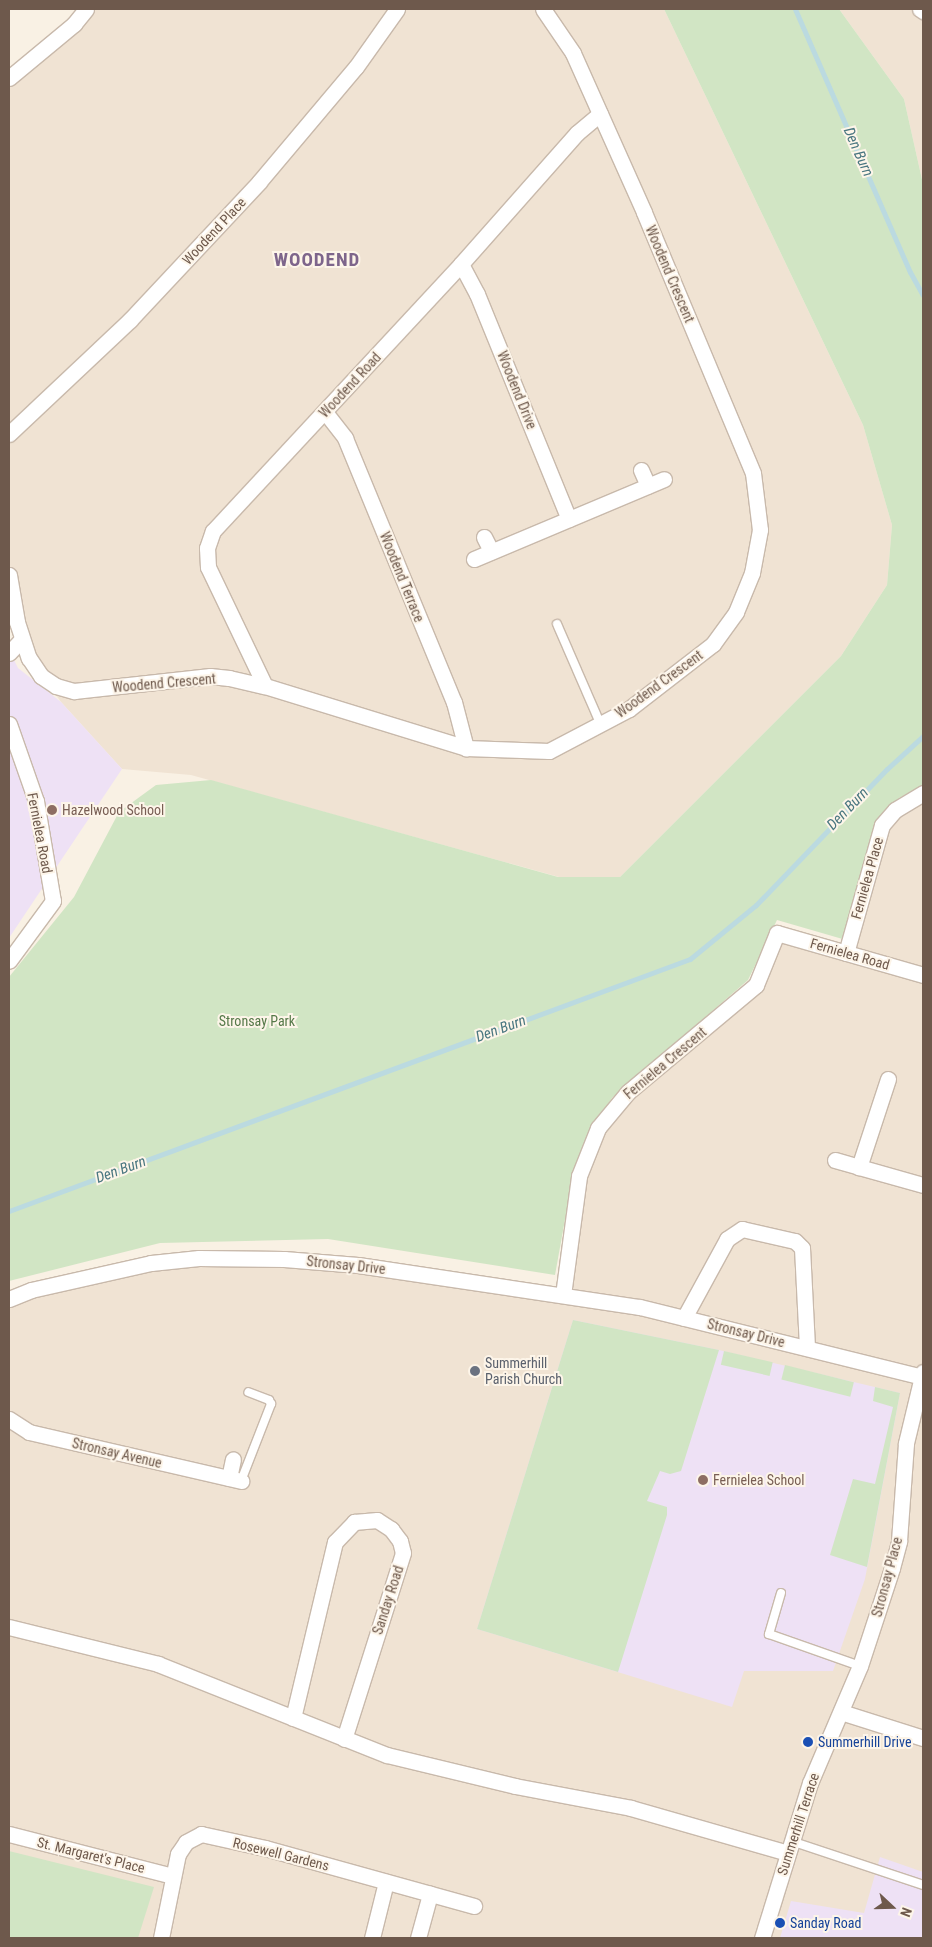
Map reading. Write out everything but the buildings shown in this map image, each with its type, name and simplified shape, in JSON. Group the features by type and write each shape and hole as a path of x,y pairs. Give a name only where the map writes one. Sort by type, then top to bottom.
{"street":[{"path":"9,78 74,24 86,9"},
{"name":"Woodend Place","path":"9,434 130,320 258,182 356,67 397,9"},
{"name":"Woodend Crescent","path":"9,575 21,640 42,676 56,686 74,691 210,676 265,686 466,748 549,751 601,725 684,669 713,644 739,604 752,573 760,530 753,473 573,53 543,9"},
{"name":"Woodend Road","path":"265,686 208,567 207,548 212,531 461,264 577,133 600,114"},
{"name":"Woodend Drive","path":"461,264 478,294 569,518"},
{"name":"Woodend Terrace","path":"325,412 345,438 454,702 466,748"},
{"path":"641,470 648,486"},
{"path":"474,558 664,479"},
{"path":"484,536 491,551"},
{"path":"9,653 21,640"},
{"name":"Fernielea Road","path":"9,724 36,801 53,901 9,961"},
{"name":"Fernielea Place","path":"846,953 882,825 895,810 923,793"},
{"name":"Fernielea Road","path":"777,933 923,975"},
{"name":"Fernielea Crescent","path":"563,1295 579,1176 598,1128 628,1092 756,985 777,933"},
{"path":"860,1167 888,1079"},
{"path":"835,1160 923,1186"},
{"name":"Stronsay Drive","path":"684,1318 733,1233 742,1229 795,1241 802,1248 805,1258 808,1348"},
{"name":"Stronsay Drive","path":"9,1299 31,1290 103,1272 199,1258 284,1259 358,1265 563,1295 684,1318 922,1375"},
{"name":"Stronsay Place","path":"841,1712 860,1666 899,1541 906,1443 922,1375"},
{"name":"Stronsay Avenue","path":"9,1419 29,1432 235,1479"},
{"path":"234,1459 235,1479"},
{"name":"Sanday Road","path":"293,1718 335,1542 343,1530 354,1522 377,1520 391,1529 400,1541 403,1553 344,1739"},
{"path":"9,1627 158,1664 344,1739 431,1766 631,1808 790,1847"},
{"path":"841,1712 923,1738"},
{"name":"Summerhill Terrace","path":"762,1938 810,1783 841,1712"},
{"name":"St. Margaret's Place","path":"9,1834 172,1876"},
{"name":"Rosewell Gardens","path":"161,1938 170,1906 172,1876 178,1854 186,1842 201,1834 265,1848 474,1906"},
{"path":"372,1938 386,1882"},
{"path":"418,1938 430,1894"}],"lane":[{"path":"557,624 601,725"},
{"path":"235,1479 271,1404 269,1400 248,1392"},
{"path":"781,1593 768,1634 860,1666"},
{"path":"790,1847 923,1885"}],"shaded area":[{"path":"86,9 664,9 863,425 892,525 887,585 841,656 620,877 559,877 191,775 122,769 61,702 29,658 9,600 9,78"},
{"path":"839,9 923,9 923,184 904,99"},
{"name":"Hazelwood School","path":"9,650 18,668 61,702 122,769 9,938"},
{"path":"923,795 923,1938 9,1938 9,1299 103,1272 284,1259 563,1295 579,1176 598,1128 756,985 777,933 846,953 882,825"},
{"name":"Fernielea School","path":"573,1320 719,1350 900,1393 865,1579 833,1671 744,1671 732,1707 477,1629"},
{"path":"880,1857 923,1872 923,1938 780,1938 791,1901 864,1913"}],"green space":[{"name":"Stronsay Park","path":"664,9 839,9 904,99 923,184 923,785 899,798 879,821 846,940 777,920 748,980 612,1098 586,1139 568,1203 555,1275 328,1239 160,1243 9,1281 9,977 74,897 119,812 156,785 211,780 558,877 620,877 841,656 887,585 892,525 863,425"},
{"path":"573,1320 719,1350 681,1471 670,1474 660,1471 647,1501 667,1507 667,1515 618,1672 477,1629"},
{"path":"724,1351 773,1362 770,1376 721,1365"},
{"path":"785,1365 854,1382 850,1397 781,1380"},
{"path":"875,1387 900,1393 867,1567 830,1555 853,1479 875,1484 893,1407 873,1401"},
{"path":"9,1851 154,1887 138,1938 9,1938"}],"waterway":[{"name":"Den Burn","path":"795,9 910,272 923,295"},
{"name":"Den Burn","path":"9,1211 690,959 756,905 887,769 923,736"}],"place":[{"name":"Hazelwood School","path":"52,810"},
{"name":"Summerhill Parish Church","path":"475,1371"},
{"name":"Fernielea School","path":"703,1480"},
{"name":"Summerhill Drive","path":"808,1742"},
{"name":"Sanday Road","path":"780,1923"}],"district":[{"name":"WOODEND","path":"317,260"}]}
